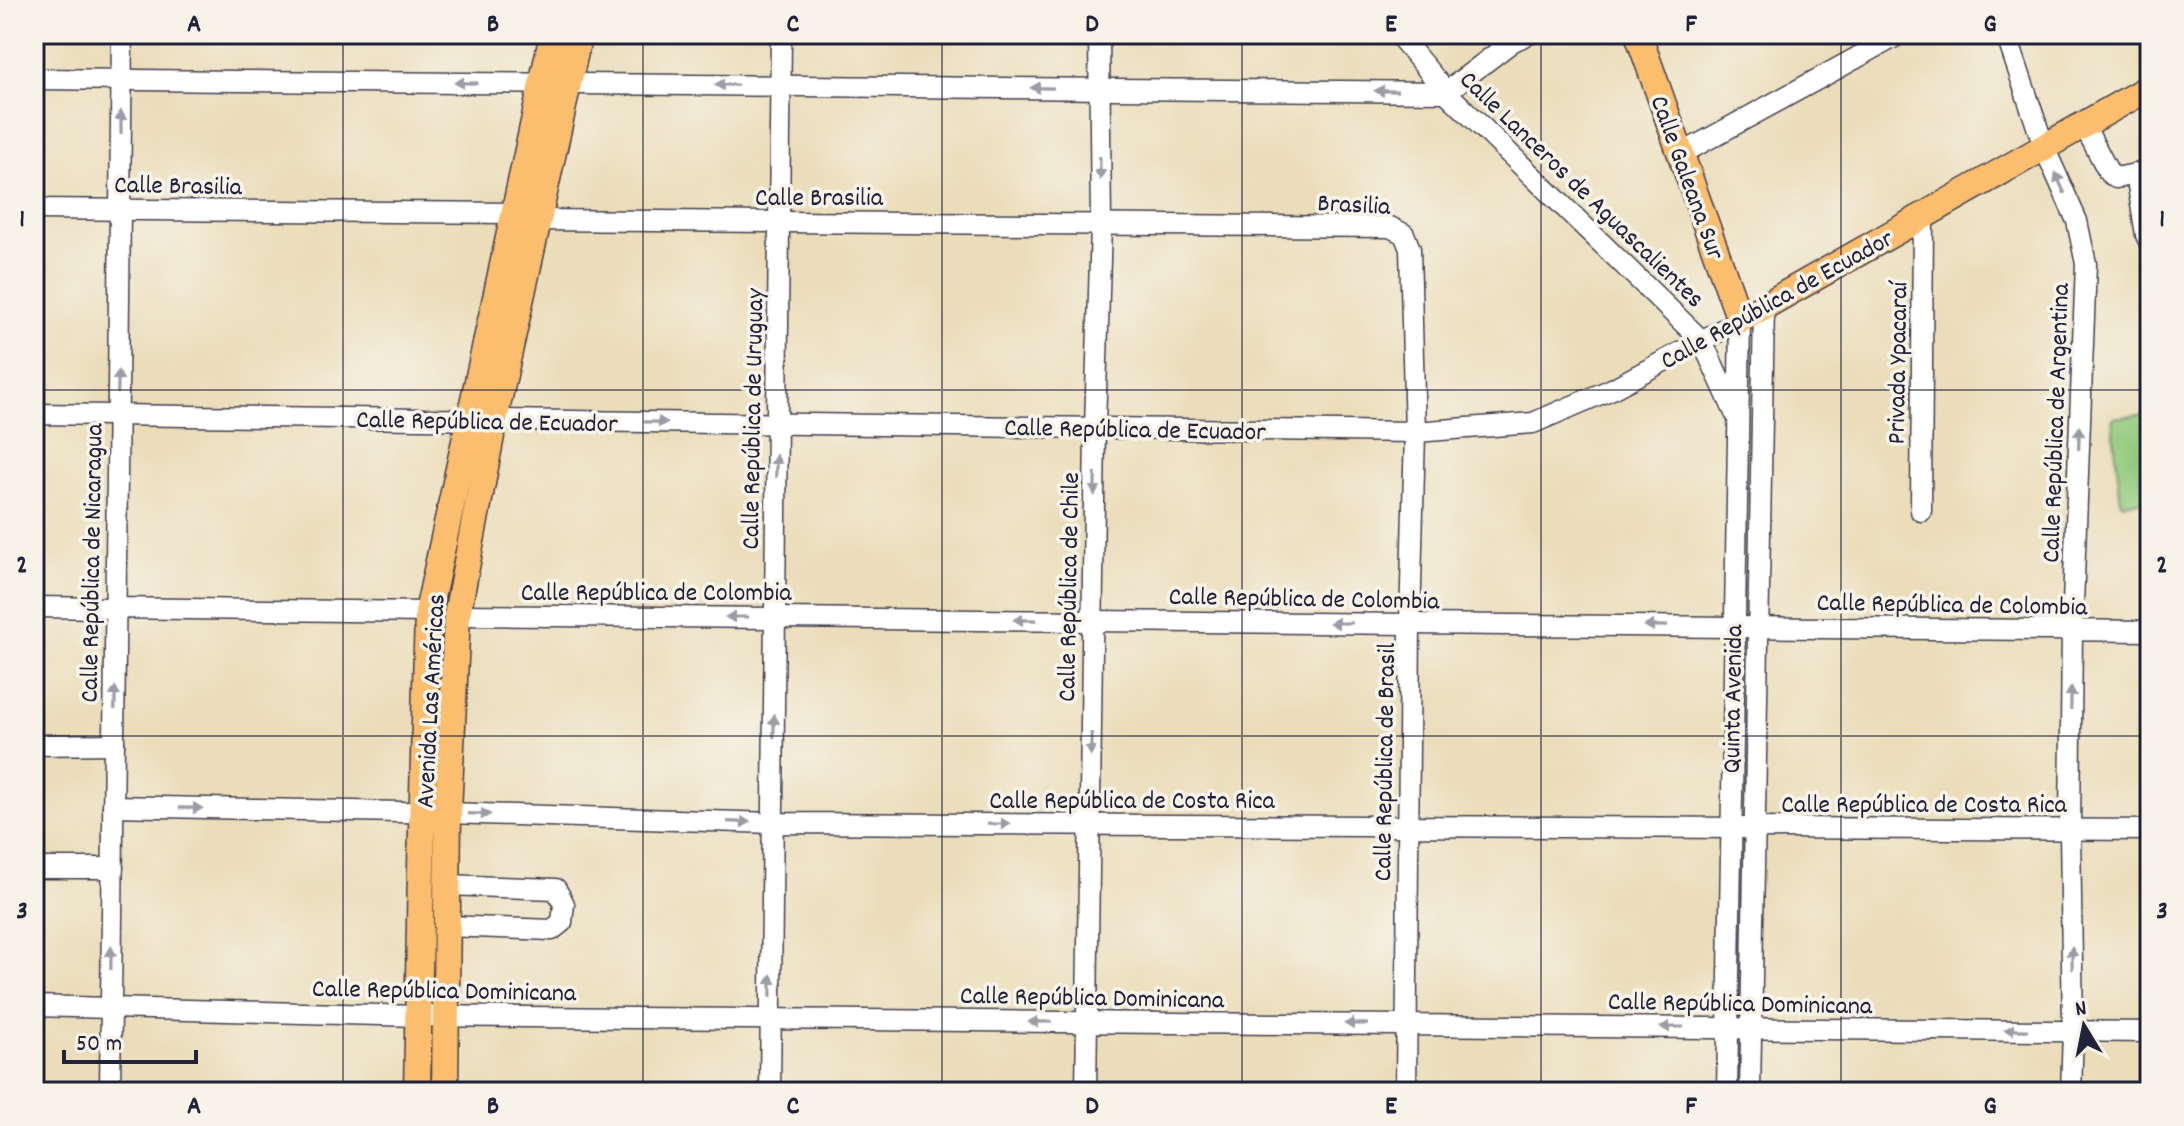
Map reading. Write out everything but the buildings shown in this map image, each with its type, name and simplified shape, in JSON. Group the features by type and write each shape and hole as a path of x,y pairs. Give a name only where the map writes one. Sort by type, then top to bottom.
{"main road":[{"name":"Avenida Las Américas","path":"553,34 556,84"},
{"name":"Avenida Las Américas","path":"445,1092 447,885 436,813 428,612 482,420 556,84 579,34"},
{"name":"Calle Galeana Sur","path":"1638,34 1740,320"},
{"name":"Calle República de Ecuador","path":"1740,320 2150,87"},
{"name":"Avenida Las Américas","path":"417,1092 419,1016 436,813 482,420"}],"street":[{"name":"Calle República de Nicaragua","path":"110,1092 122,34"},
{"name":"Calle República de Uruguay","path":"770,1092 781,34"},
{"name":"Calle República de Chile","path":"1086,1092 1095,428 1101,225 1099,34"},
{"name":"Calle Lanceros de Aguascalientes","path":"1398,34 1446,92 1702,341"},
{"path":"34,79 1446,92 1513,41 1529,34"},
{"path":"1681,154 1900,34"},
{"name":"Calle República de Argentina","path":"2006,34 2044,147 2077,221 2086,264 2072,630 2071,1092"},
{"path":"2084,125 2109,173 2116,178 2143,173 2146,235 2150,243"},
{"name":"Calle Brasilia","path":"34,209 1101,225"},
{"name":"Privada Ypacaraí","path":"1921,511 1923,216"},
{"name":"Brasilia","path":"1101,225 1390,227 1404,234 1410,249 1415,432"},
{"name":"Quinta Avenida","path":"1750,1092 1764,306"},
{"name":"Calle República de Ecuador","path":"34,414 1415,432 1533,423 1612,389 1740,320"},
{"name":"Quinta Avenida","path":"1727,1092 1740,320"},
{"path":"1702,341 1738,418"},
{"name":"Calle República de Brasil","path":"1406,1092 1415,432"},
{"path":"34,607 428,612"},
{"name":"Calle República de Colombia","path":"457,615 2150,631"},
{"path":"34,745 114,744"},
{"name":"Calle República de Costa Rica","path":"113,806 773,823 2150,830"},
{"path":"34,868 113,868"},
{"path":"446,926 552,930 562,922 564,904 556,889 447,885"},
{"name":"Calle República Dominicana","path":"34,1006 419,1016 2150,1032"}],"green space":[{"path":"2150,414 2150,500 2121,503 2112,418"}]}
